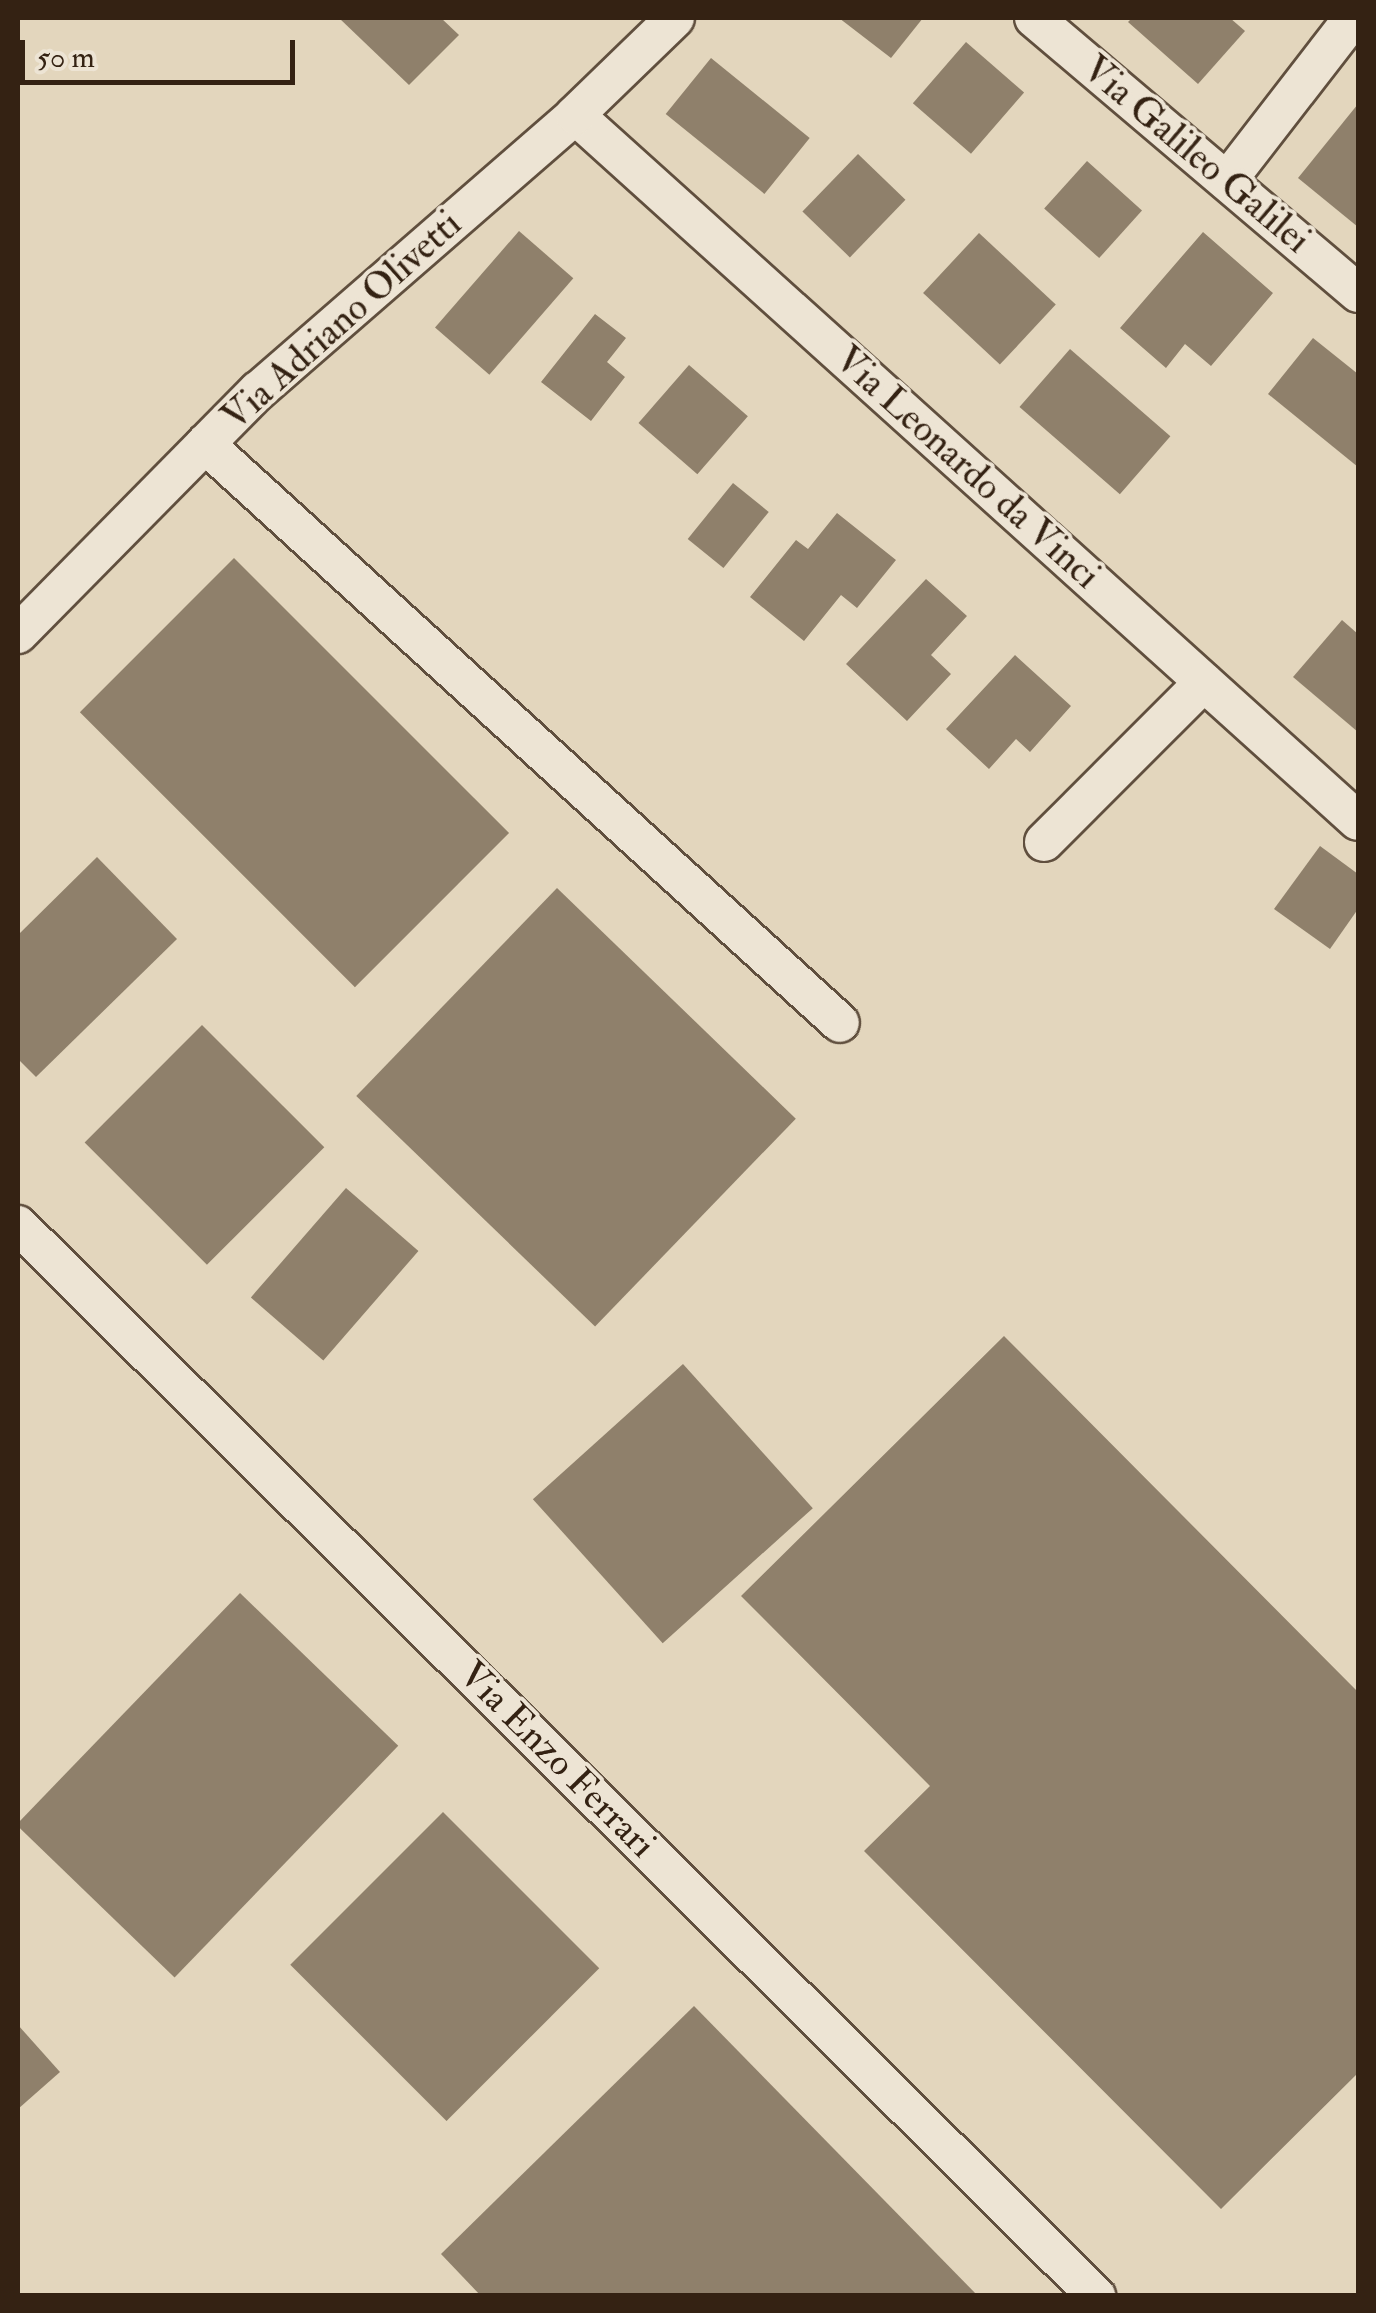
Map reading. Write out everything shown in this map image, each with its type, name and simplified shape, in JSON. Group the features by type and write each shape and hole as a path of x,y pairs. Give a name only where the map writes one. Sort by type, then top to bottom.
{"street":[{"name":"Via Adriano Olivetti","path":"18,634 258,390 575,115 674,18"},
{"name":"Via Galileo Galilei","path":"1034,18 1358,294"},
{"path":"1227,181 1353,18"},
{"name":"Via Leonardo da Vinci","path":"575,115 1358,821"},
{"path":"205,444 840,1023"},
{"path":"1044,842 1068,826 1204,682"},
{"name":"Via Enzo Ferrari","path":"18,1225 1096,2296"}],"building":[{"path":"339,18 441,18 459,35 409,85"},
{"path":"839,18 923,18 891,58"},
{"path":"1132,18 1230,18 1245,31 1198,84 1128,22"},
{"path":"966,42 1024,93 971,154 913,103"},
{"path":"711,58 810,138 764,194 666,114"},
{"path":"1358,104 1358,227 1298,178"},
{"path":"858,154 905,200 850,257 802,212"},
{"path":"1087,161 1142,211 1099,258 1044,209"},
{"path":"519,231 573,278 489,375 435,328"},
{"path":"1203,232 1273,293 1211,366 1185,344 1166,368 1120,328"},
{"path":"979,233 1056,305 1000,365 923,293"},
{"path":"595,314 626,338 607,362 625,377 591,421 541,382"},
{"path":"1313,338 1358,374 1358,467 1268,394"},
{"path":"1070,349 1170,436 1120,494 1019,407"},
{"path":"689,365 748,416 697,474 638,423"},
{"path":"733,483 769,512 723,568 688,539"},
{"path":"837,513 896,560 857,608 841,595 804,641 750,597 796,540 808,549"},
{"path":"234,558 509,833 355,987 80,712"},
{"path":"926,579 967,616 931,655 951,674 907,721 846,664"},
{"path":"1342,620 1358,634 1358,732 1293,677"},
{"path":"1015,655 1071,706 1030,752 1016,739 989,769 946,729"},
{"path":"1320,846 1358,874 1358,909 1330,949 1274,909"},
{"path":"97,857 177,939 36,1077 18,1059 18,935"},
{"path":"557,888 796,1119 595,1327 356,1096"},
{"path":"202,1025 324,1147 207,1265 85,1142"},
{"path":"346,1188 418,1251 323,1360 251,1297"},
{"path":"1004,1336 1358,1692 1358,2073 1221,2209 864,1851 930,1786 741,1596"},
{"path":"683,1364 813,1508 663,1643 533,1499"},
{"path":"240,1593 398,1746 175,1977 18,1823"},
{"path":"443,1812 599,1968 447,2121 290,1965"},
{"path":"694,2006 978,2296 481,2296 441,2254"},
{"path":"18,2025 60,2072 18,2109"}]}
